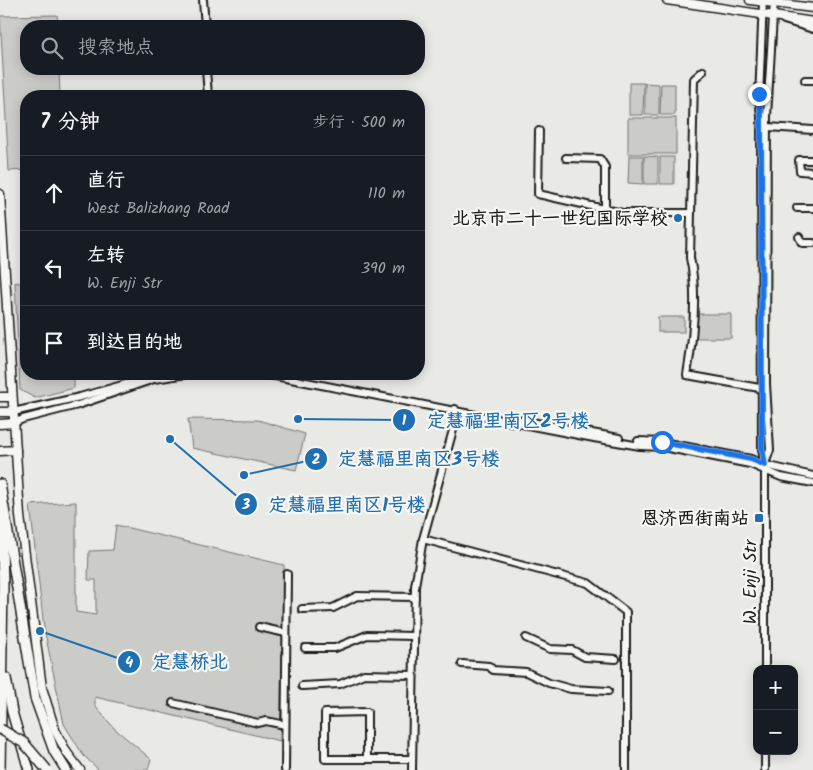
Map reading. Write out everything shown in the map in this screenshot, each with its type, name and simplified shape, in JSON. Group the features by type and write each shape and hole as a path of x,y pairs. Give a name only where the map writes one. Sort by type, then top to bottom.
{"highway":[{"path":"0,478 3,584 0,770"},
{"path":"0,484 36,698 54,751 66,770"},
{"path":"2,656 12,712 29,770"},
{"path":"0,729 24,743 47,770"}],"main road":[{"path":"667,0 813,22"},
{"path":"750,0 774,1 813,8"},
{"path":"0,194 20,516 42,688 55,730 77,769"},
{"path":"0,397 12,397"},
{"path":"0,412 13,412"},
{"path":"0,424 14,423"},
{"path":"0,451 16,450"}],"street":[{"path":"204,0 205,20"},
{"path":"774,1 783,0"},
{"name":"W. Enji Str","path":"763,1 759,99 761,116 764,389 770,450 765,468 765,665"},
{"name":"W. Enji Str","path":"764,389 768,127 774,1"},
{"path":"773,17 813,29"},
{"path":"703,71 694,79 690,258 693,271 693,337 687,375 764,389"},
{"path":"206,75 208,90"},
{"path":"805,80 813,80"},
{"path":"768,127 813,130"},
{"path":"539,131 538,194 622,212 691,213"},
{"path":"566,158 600,159 605,167 605,209"},
{"path":"813,160 799,160 800,172 813,172"},
{"path":"796,208 813,208"},
{"path":"799,236 802,243 813,243"},
{"path":"13,412 80,397 141,380"},
{"path":"14,423 78,405 151,380"},
{"path":"300,380 455,410 639,442 671,444 751,459 782,477 813,483"},
{"path":"318,380 455,410"},
{"path":"412,770 415,586 423,540 453,430 455,410"},
{"path":"765,468 813,476"},
{"path":"423,540 588,583 626,612 626,770"},
{"path":"285,770 287,574"},
{"path":"302,608 334,608 357,596 415,597"},
{"path":"259,627 286,633"},
{"path":"305,648 335,648 367,635 414,636"},
{"path":"526,638 550,649 572,650 586,656 616,658"},
{"path":"462,664 489,666 492,670 526,672 549,683 571,689 608,691"},
{"path":"302,686 340,684 364,674 413,675"},
{"path":"173,703 258,723 266,720 285,725"},
{"path":"367,759 367,712 325,713 325,758 367,759 412,759"},
{"path":"765,755 765,770"}],"shaded area":[{"path":"57,15 57,20 20,20 20,75 59,75 60,90 20,90 20,170 9,171 0,16"},
{"path":"629,83 644,83 643,115 629,115"},
{"path":"645,83 659,84 659,115 645,115"},
{"path":"661,84 675,84 675,115 660,115"},
{"path":"628,118 676,118 676,154 628,154"},
{"path":"629,156 643,156 643,184 628,183"},
{"path":"644,156 658,157 658,184 644,184"},
{"path":"660,157 674,157 674,184 660,184"},
{"path":"15,282 20,283 20,380 74,380 74,388 35,398 20,390"},
{"path":"696,314 731,314 731,338 696,338"},
{"path":"658,317 684,317 684,332 658,332"},
{"path":"188,419 258,420 305,434 296,470 192,448"},
{"path":"76,502 76,612 96,615 96,580 88,580 89,551 113,550 116,525 284,565 280,741 95,697 95,706 114,728 151,759 148,770 99,770 83,755 64,724 44,628 30,505"}],"place":[{"name":"北京市二十一世纪国际学校","path":"678,218"},
{"name":"定慧福里南区2号楼","path":"298,419"},
{"name":"定慧福里南区1号楼","path":"170,439"},
{"name":"定慧福里南区3号楼","path":"244,475"},
{"name":"恩济西街南站","path":"759,518"},
{"name":"定慧桥北","path":"40,631"}],"route":[{"path":"662,442 751,459 765,465 762,448 761,116 759,94"}]}
